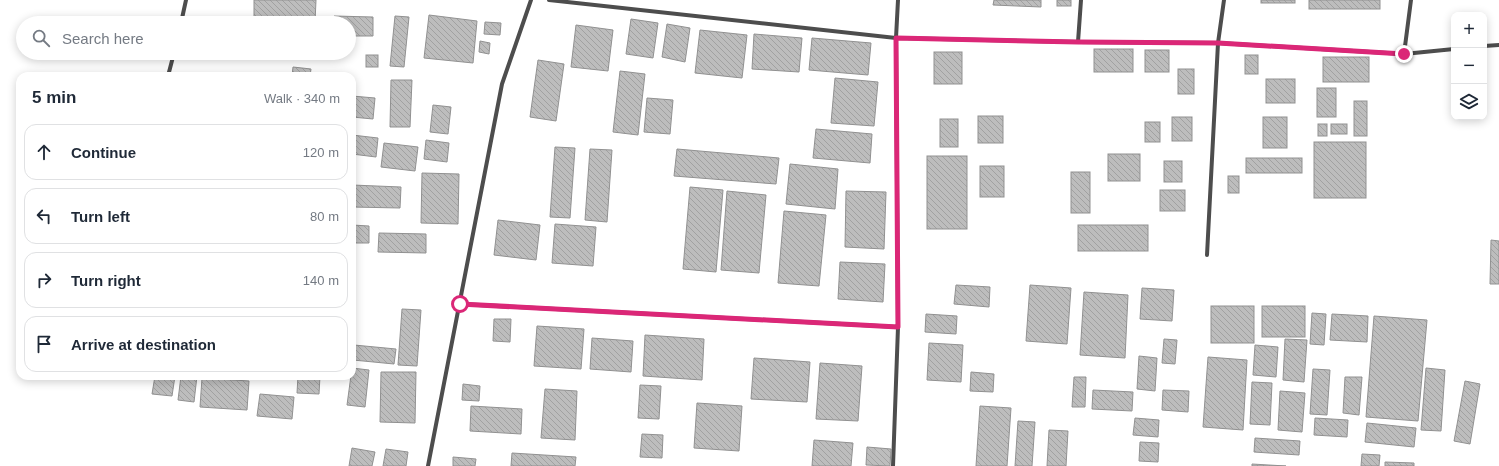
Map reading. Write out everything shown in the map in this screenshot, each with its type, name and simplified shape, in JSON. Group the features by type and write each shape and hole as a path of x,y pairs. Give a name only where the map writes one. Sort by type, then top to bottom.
{"street":[{"path":"183,16 186,0"},
{"path":"428,466 502,84 531,0"},
{"path":"549,0 896,38 1218,43 1404,54 1451,49"},
{"path":"893,466 898,327 896,38 898,0"},
{"path":"1078,42 1081,0"},
{"path":"1206,255 1218,43 1224,0"},
{"path":"1404,54 1411,0"},
{"path":"1487,46 1499,45"},
{"path":"169,72 172,60"},
{"path":"460,304 898,327"}],"building":[{"path":"254,0 316,0 315,16 254,16"},
{"path":"994,0 1041,0 1041,7 993,5"},
{"path":"1057,0 1071,0 1071,6 1057,6"},
{"path":"1261,0 1295,0 1295,3 1261,3"},
{"path":"1309,0 1380,0 1380,9 1309,9"},
{"path":"429,15 477,21 473,63 424,58"},
{"path":"395,16 409,17 404,67 390,66"},
{"path":"356,17 373,17 373,36 356,36"},
{"path":"631,19 658,23 653,58 626,54"},
{"path":"485,22 501,23 500,35 484,34"},
{"path":"667,24 690,28 685,62 662,57"},
{"path":"576,25 613,30 608,71 571,67"},
{"path":"700,30 747,35 742,78 695,73"},
{"path":"754,34 802,38 799,72 752,69"},
{"path":"812,38 871,43 868,75 809,70"},
{"path":"480,41 490,43 489,54 479,52"},
{"path":"1094,49 1133,49 1133,72 1094,72"},
{"path":"1145,50 1169,50 1169,72 1145,72"},
{"path":"934,52 962,52 962,84 934,84"},
{"path":"366,55 378,55 378,67 366,67"},
{"path":"1245,55 1258,55 1258,74 1245,74"},
{"path":"1323,57 1369,57 1369,82 1323,82"},
{"path":"538,60 564,64 556,121 530,117"},
{"path":"293,67 311,69 311,72 292,72"},
{"path":"1178,69 1194,69 1194,94 1178,94"},
{"path":"620,71 645,74 638,135 613,132"},
{"path":"835,78 878,82 874,126 831,123"},
{"path":"1266,79 1295,79 1295,103 1266,103"},
{"path":"391,80 412,80 410,127 390,127"},
{"path":"1317,88 1336,88 1336,117 1317,117"},
{"path":"356,96 375,98 373,119 356,117"},
{"path":"647,98 673,100 670,134 644,132"},
{"path":"1354,101 1367,101 1367,136 1354,136"},
{"path":"433,105 451,107 448,134 430,132"},
{"path":"978,116 1003,116 1003,143 978,143"},
{"path":"1172,117 1192,117 1192,141 1172,141"},
{"path":"1263,117 1287,117 1287,148 1263,148"},
{"path":"940,119 958,119 958,147 940,147"},
{"path":"1145,122 1160,122 1160,142 1145,142"},
{"path":"1318,124 1327,124 1327,136 1318,136"},
{"path":"1331,124 1347,124 1347,134 1331,134"},
{"path":"816,129 872,134 870,163 813,158"},
{"path":"356,135 378,138 376,157 356,154"},
{"path":"426,140 449,143 447,162 424,159"},
{"path":"1314,142 1366,142 1366,198 1314,198"},
{"path":"384,143 418,147 415,171 381,167"},
{"path":"555,147 575,148 570,218 550,217"},
{"path":"590,149 612,150 607,222 585,220"},
{"path":"677,149 779,158 776,184 674,176"},
{"path":"1108,154 1140,154 1140,181 1108,181"},
{"path":"927,156 967,156 967,229 927,229"},
{"path":"1246,158 1302,158 1302,173 1246,173"},
{"path":"1164,161 1182,161 1182,182 1164,182"},
{"path":"790,164 838,169 835,209 786,204"},
{"path":"980,166 1004,166 1004,197 980,197"},
{"path":"1071,172 1090,172 1090,213 1071,213"},
{"path":"422,173 459,174 458,224 421,223"},
{"path":"1228,176 1239,176 1239,193 1228,193"},
{"path":"356,185 401,187 400,208 356,207"},
{"path":"690,187 723,190 716,272 683,269"},
{"path":"1160,190 1185,190 1185,211 1160,211"},
{"path":"727,191 766,195 759,273 721,270"},
{"path":"846,191 886,192 884,249 845,247"},
{"path":"784,211 826,215 819,286 778,283"},
{"path":"498,220 540,225 536,260 494,255"},
{"path":"555,224 596,227 593,266 552,263"},
{"path":"356,225 369,226 369,243 356,243"},
{"path":"1078,225 1148,225 1148,251 1078,251"},
{"path":"379,233 426,234 426,253 378,252"},
{"path":"1491,240 1499,241 1499,284 1490,284"},
{"path":"840,262 885,264 883,302 838,299"},
{"path":"956,285 990,287 989,307 954,304"},
{"path":"1030,285 1071,288 1067,344 1026,341"},
{"path":"1142,288 1174,290 1172,321 1140,319"},
{"path":"1084,292 1128,295 1125,358 1080,355"},
{"path":"1211,306 1254,306 1254,343 1211,343"},
{"path":"1262,306 1305,306 1305,337 1262,337"},
{"path":"402,309 421,310 417,366 398,365"},
{"path":"1312,313 1326,314 1324,345 1310,344"},
{"path":"926,314 957,316 956,334 925,332"},
{"path":"1332,314 1368,316 1367,342 1330,340"},
{"path":"1374,316 1427,320 1418,421 1366,417"},
{"path":"494,319 511,319 510,342 493,341"},
{"path":"537,326 584,329 581,369 534,366"},
{"path":"645,335 704,339 702,380 643,376"},
{"path":"592,338 633,341 631,372 590,369"},
{"path":"1164,339 1177,340 1175,364 1162,363"},
{"path":"1285,339 1307,340 1304,382 1283,380"},
{"path":"929,343 963,345 961,382 927,380"},
{"path":"356,345 396,349 394,364 356,360"},
{"path":"1255,345 1278,347 1276,377 1253,375"},
{"path":"1139,356 1157,358 1155,391 1137,389"},
{"path":"1208,357 1247,360 1243,430 1203,427"},
{"path":"754,358 810,362 807,402 751,399"},
{"path":"820,363 862,366 858,421 816,419"},
{"path":"356,368 369,370 365,407 347,405 350,380 356,380"},
{"path":"1426,368 1445,370 1441,431 1421,430"},
{"path":"1313,369 1330,370 1327,415 1310,414"},
{"path":"381,372 416,372 415,423 380,422"},
{"path":"971,372 994,374 993,392 970,391"},
{"path":"1074,377 1086,377 1085,407 1072,407"},
{"path":"1345,377 1362,377 1359,415 1343,413"},
{"path":"154,380 174,380 172,396 152,394"},
{"path":"180,380 197,380 194,402 178,400"},
{"path":"202,380 249,381 247,410 200,407"},
{"path":"298,380 320,380 319,394 297,393"},
{"path":"1465,381 1480,384 1470,444 1454,441"},
{"path":"1252,382 1272,383 1270,425 1250,424"},
{"path":"463,384 480,386 479,401 462,400"},
{"path":"640,385 661,386 659,419 638,418"},
{"path":"545,389 577,391 575,440 541,438"},
{"path":"1093,390 1133,392 1132,411 1092,409"},
{"path":"1163,390 1189,391 1188,412 1162,410"},
{"path":"1280,391 1305,393 1302,432 1278,430"},
{"path":"260,394 294,397 292,419 257,416"},
{"path":"697,403 742,406 739,451 694,448"},
{"path":"471,406 522,409 521,434 470,431"},
{"path":"980,406 1011,408 1007,466 976,466"},
{"path":"1135,418 1159,420 1158,437 1133,435"},
{"path":"1315,418 1348,420 1347,437 1314,435"},
{"path":"1018,421 1035,422 1032,466 1015,466"},
{"path":"1367,423 1416,428 1414,447 1365,442"},
{"path":"1049,430 1068,431 1066,466 1047,466"},
{"path":"642,434 663,435 662,458 640,457"},
{"path":"1255,438 1300,441 1299,455 1254,452"},
{"path":"814,440 853,443 851,466 812,466"},
{"path":"1140,442 1159,443 1158,462 1139,461"},
{"path":"867,447 891,449 890,466 866,465"},
{"path":"352,448 375,452 372,466 349,466"},
{"path":"386,449 408,452 406,466 383,466"},
{"path":"512,453 576,457 575,466 511,466"},
{"path":"1362,454 1380,455 1379,466 1361,466"},
{"path":"453,457 476,459 475,466 453,466"},
{"path":"1385,462 1414,463 1414,466 1385,466"},
{"path":"1252,464 1286,466 1252,466"}],"route":[{"path":"460,304 898,327 896,38 1218,43 1404,54"}]}
